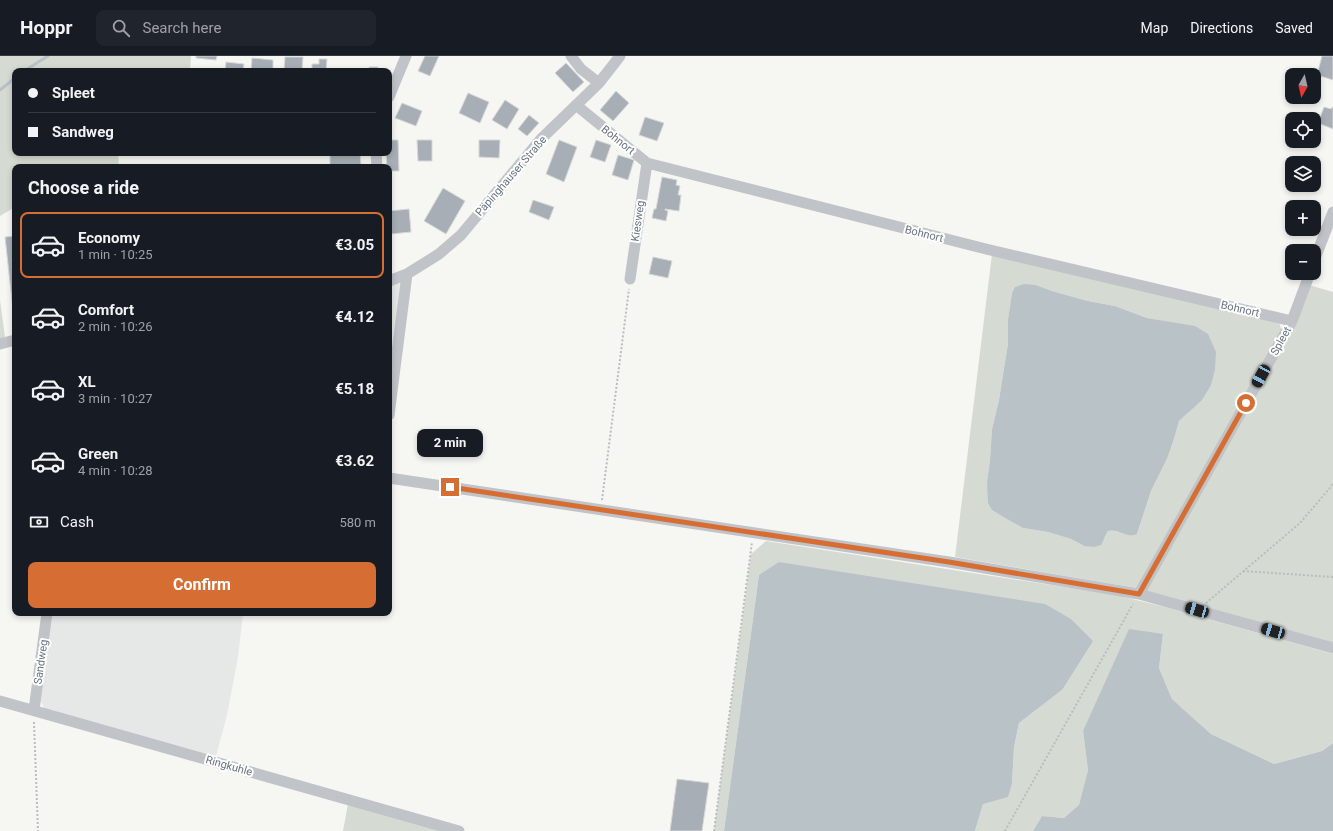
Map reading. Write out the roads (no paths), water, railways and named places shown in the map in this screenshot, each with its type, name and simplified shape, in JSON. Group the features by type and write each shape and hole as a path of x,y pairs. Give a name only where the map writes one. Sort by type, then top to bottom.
{"street":[{"path":"392,90 406,56"},
{"path":"571,56 581,69 599,83"},
{"name":"Päpinghauser Straße","path":"392,280 407,274 439,254 461,236 541,139 599,83 620,56"},
{"name":"Bohnort","path":"576,105 646,163 986,249 1292,321"},
{"name":"Kiesweg","path":"630,279 646,163"},
{"path":"1321,244 1333,214"},
{"path":"392,392 407,274"},
{"name":"Spleet","path":"1139,594 1292,321 1307,280"},
{"path":"0,344 12,341"},
{"path":"392,478 949,562 1139,594 1333,648"},
{"name":"Sandweg","path":"34,710 47,616"},
{"name":"Ringkuhle","path":"0,701 459,831"}],"waterway":[{"path":"29,68 48,56"},
{"path":"0,90 12,80"}]}
